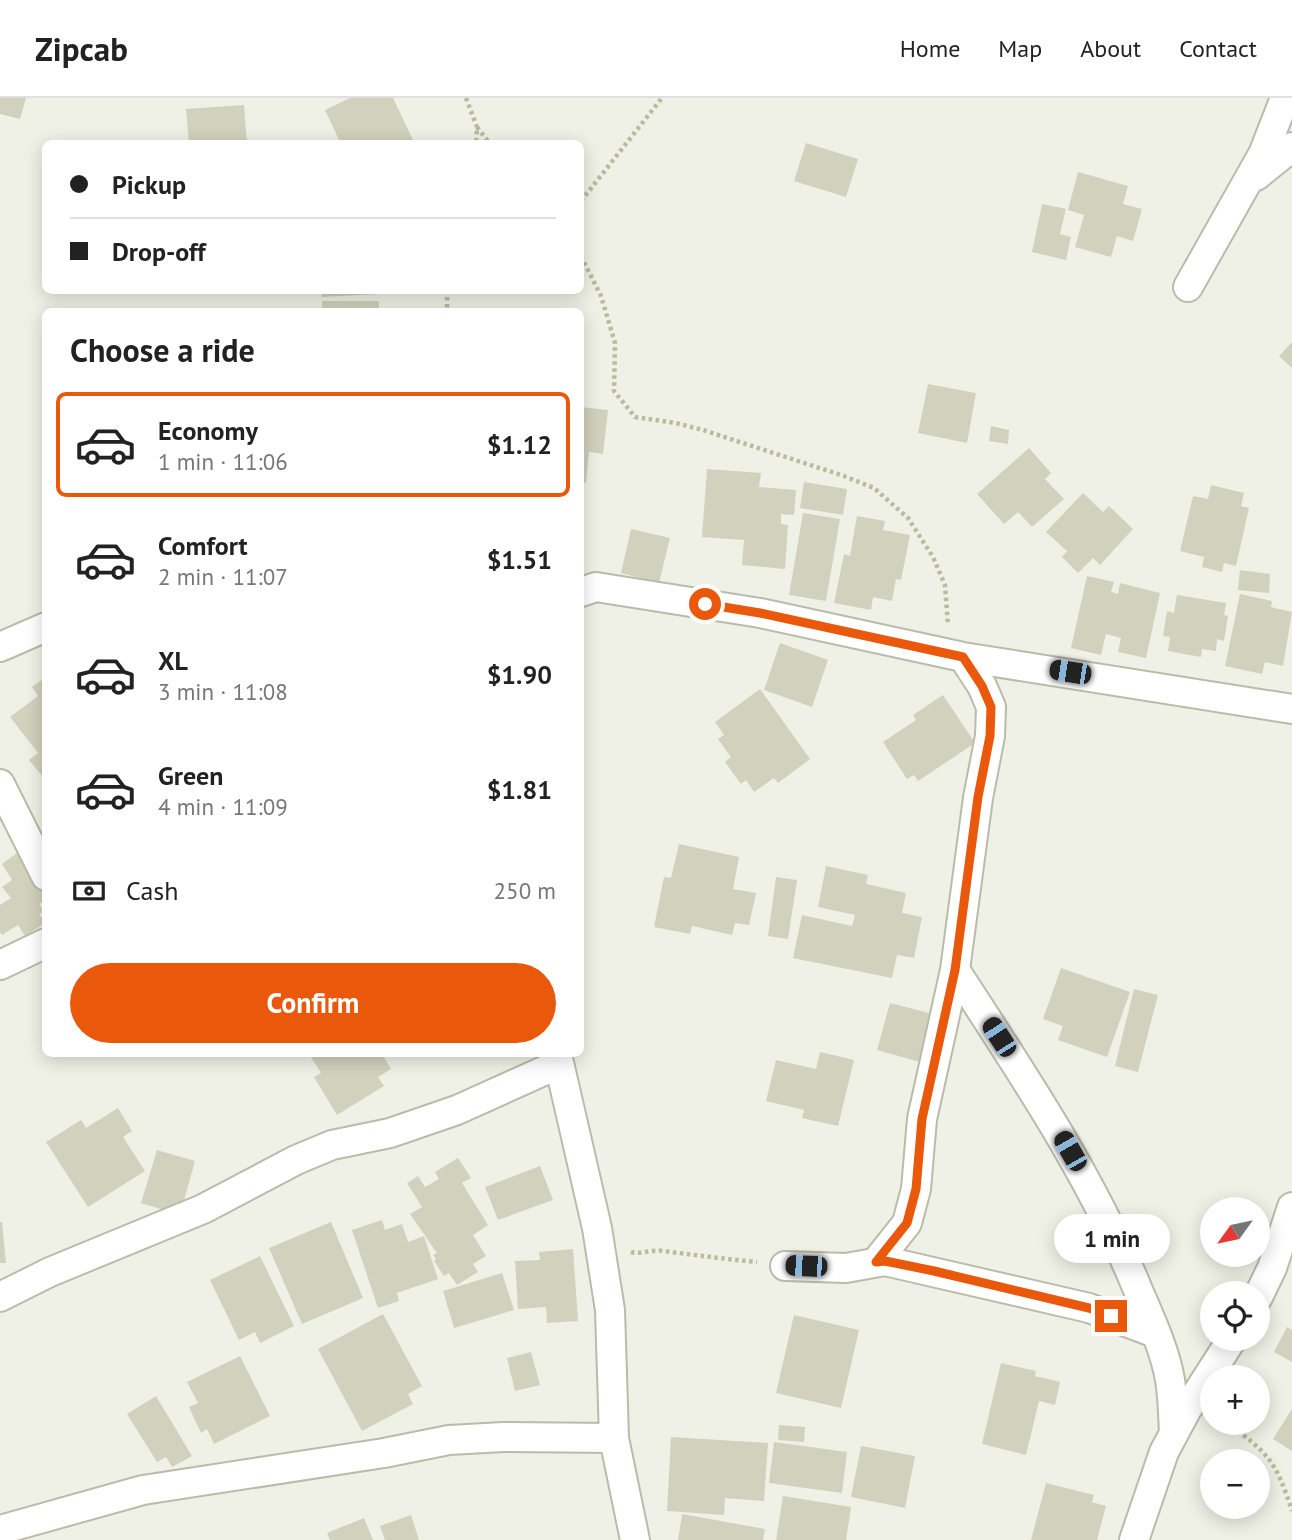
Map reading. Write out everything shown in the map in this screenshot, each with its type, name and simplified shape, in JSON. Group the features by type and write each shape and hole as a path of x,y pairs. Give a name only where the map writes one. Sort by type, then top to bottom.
{"street":[{"path":"1188,287 1263,154 1285,98"},
{"path":"1246,184 1292,147"},
{"path":"584,591 596,587 760,613 961,656 1292,709"},
{"path":"0,647 42,628"},
{"path":"876,1262 907,1223 916,1189 922,1119 955,970 978,797 990,736 991,707 982,686 961,656"},
{"path":"0,784 42,868"},
{"path":"0,965 42,945"},
{"path":"955,970 1043,1105 1096,1198 1155,1333 1170,1379 1174,1433"},
{"path":"0,1297 50,1272 203,1209 296,1160 332,1145 390,1133 457,1110 558,1059 597,1228 610,1310 614,1438 635,1540"},
{"path":"1266,1281 1292,1207"},
{"path":"785,1266 846,1268 885,1261 1089,1308 1155,1333"},
{"path":"1134,1540 1164,1452 1225,1351"},
{"path":"0,1530 143,1490 384,1453 449,1440 503,1437 614,1438"}],"path":[{"path":"466,98 477,127 486,140"},
{"path":"584,197 663,98"},
{"path":"476,140 477,127"},
{"path":"584,262 601,296 615,343 614,391 635,417 704,430 874,488 908,518 941,573 945,585 946,620 961,656"},
{"path":"597,1228 628,1252 637,1254 660,1250 785,1266"},
{"path":"1243,1435 1270,1458 1283,1482 1292,1511"}],"building":[{"path":"0,98 26,98 20,119 0,114"},
{"path":"350,98 393,98 413,140 339,140 325,110"},
{"path":"244,105 247,140 189,140 186,109"},
{"path":"806,143 858,159 846,197 794,181"},
{"path":"1078,172 1128,186 1123,204 1142,209 1133,241 1117,236 1111,257 1075,247 1084,215 1068,210"},
{"path":"1042,204 1066,209 1060,234 1071,237 1066,260 1032,252"},
{"path":"322,294 379,294 322,297"},
{"path":"322,301 379,301 379,308 322,308"},
{"path":"1292,342 1292,368 1279,356"},
{"path":"928,384 976,393 967,443 918,433"},
{"path":"584,407 608,410 603,454 589,452 586,483"},
{"path":"991,426 1009,430 1008,444 989,441"},
{"path":"1029,448 1051,473 1045,479 1064,499 1032,527 1018,512 1004,524 977,494"},
{"path":"707,469 761,473 759,487 796,490 794,515 781,514 781,524 788,525 785,569 742,565 744,540 702,537"},
{"path":"804,482 847,489 843,515 800,508"},
{"path":"1211,485 1244,493 1241,506 1249,508 1236,566 1224,563 1222,572 1202,567 1204,557 1180,551 1193,496 1208,499"},
{"path":"1083,493 1103,512 1109,506 1133,529 1100,565 1093,558 1078,573 1062,557 1067,551 1046,532"},
{"path":"803,513 840,519 826,601 789,595"},
{"path":"857,516 885,521 883,530 910,535 901,580 896,579 892,601 873,597 871,610 834,603 844,554 850,556"},
{"path":"631,529 670,538 659,583 621,573"},
{"path":"1240,570 1270,574 1269,593 1238,590"},
{"path":"1087,576 1114,582 1111,592 1118,594 1120,583 1160,593 1146,658 1118,652 1121,638 1106,634 1101,655 1071,648"},
{"path":"1240,594 1272,601 1271,607 1292,612 1283,666 1265,662 1262,674 1225,666"},
{"path":"1177,595 1226,603 1224,615 1228,616 1224,641 1217,639 1216,651 1202,649 1201,657 1168,651 1170,637 1163,636 1167,611 1174,613"},
{"path":"780,643 828,660 812,707 764,690"},
{"path":"42,680 42,776 29,760 38,753 10,717 38,696 32,687"},
{"path":"760,689 810,759 778,783 774,778 754,792 746,780 741,784 725,762 731,757 718,739 724,735 715,722"},
{"path":"943,695 975,743 918,781 914,775 907,779 883,742 916,720 913,715"},
{"path":"679,844 739,857 733,889 756,893 749,925 735,923 732,935 692,926 690,934 654,927 664,877 671,878"},
{"path":"20,851 42,884 42,902 39,904 42,912 39,914 42,925 25,936 18,925 2,935 0,932 0,905 11,898 2,887 12,880 2,864"},
{"path":"826,866 868,875 866,884 906,893 902,913 922,917 914,958 897,955 892,978 793,958 802,915 852,926 855,915 818,907"},
{"path":"776,877 797,880 788,939 768,936"},
{"path":"1061,968 1130,992 1107,1057 1058,1040 1063,1026 1043,1019"},
{"path":"1134,989 1158,995 1138,1072 1115,1066"},
{"path":"890,1003 933,1014 920,1062 877,1050"},
{"path":"820,1052 854,1060 838,1126 802,1118 804,1110 766,1101 776,1060 816,1069"},
{"path":"311,1057 384,1057 391,1069 378,1077 384,1086 337,1115 314,1077 321,1073"},
{"path":"118,1108 132,1131 123,1137 145,1171 88,1207 46,1142 81,1120 86,1128"},
{"path":"157,1150 195,1161 180,1215 141,1203"},
{"path":"458,1158 471,1178 462,1183 488,1225 473,1235 486,1256 473,1264 478,1272 457,1285 449,1273 444,1276 434,1261 436,1259 433,1255 437,1253 410,1214 422,1207 407,1183 418,1176 425,1187 439,1179 435,1172"},
{"path":"540,1166 553,1200 498,1220 485,1187"},
{"path":"382,1220 385,1230 402,1224 408,1242 424,1236 438,1279 397,1293 399,1301 378,1308 352,1230"},
{"path":"2,1222 6,1263 0,1263"},
{"path":"331,1222 363,1298 302,1324 269,1248"},
{"path":"573,1249 578,1321 547,1323 546,1307 518,1309 515,1261 540,1260 539,1252"},
{"path":"260,1256 294,1326 260,1343 255,1332 239,1340 210,1280"},
{"path":"502,1273 514,1310 454,1328 443,1291"},
{"path":"383,1314 422,1386 408,1394 413,1404 362,1431 318,1349"},
{"path":"794,1315 859,1330 841,1408 776,1393"},
{"path":"1287,1327 1292,1330 1292,1362 1274,1352"},
{"path":"531,1352 540,1385 515,1391 507,1358"},
{"path":"240,1356 270,1416 214,1444 207,1429 201,1433 189,1407 198,1403 187,1382"},
{"path":"1001,1363 1036,1371 1035,1376 1060,1382 1055,1405 1039,1401 1026,1455 982,1444"},
{"path":"156,1396 192,1456 172,1467 166,1457 157,1462 127,1414"},
{"path":"1292,1409 1292,1451 1273,1439"},
{"path":"779,1425 805,1427 804,1442 778,1440"},
{"path":"671,1437 768,1443 764,1501 725,1498 724,1515 667,1511"},
{"path":"774,1442 847,1452 842,1493 769,1483"},
{"path":"861,1446 915,1456 905,1508 851,1497"},
{"path":"1046,1483 1094,1495 1092,1502 1106,1506 1097,1540 1031,1540"},
{"path":"783,1496 851,1507 846,1540 776,1540"},
{"path":"682,1514 765,1529 763,1540 678,1540"},
{"path":"411,1515 419,1540 385,1540 380,1526"},
{"path":"364,1518 373,1540 330,1540 327,1533"}],"route":[{"path":"705,604 760,613 963,657 982,686 991,707 990,736 978,797 955,970 922,1119 916,1189 907,1223 876,1262 885,1261 934,1271 1089,1308 1111,1316"}]}
